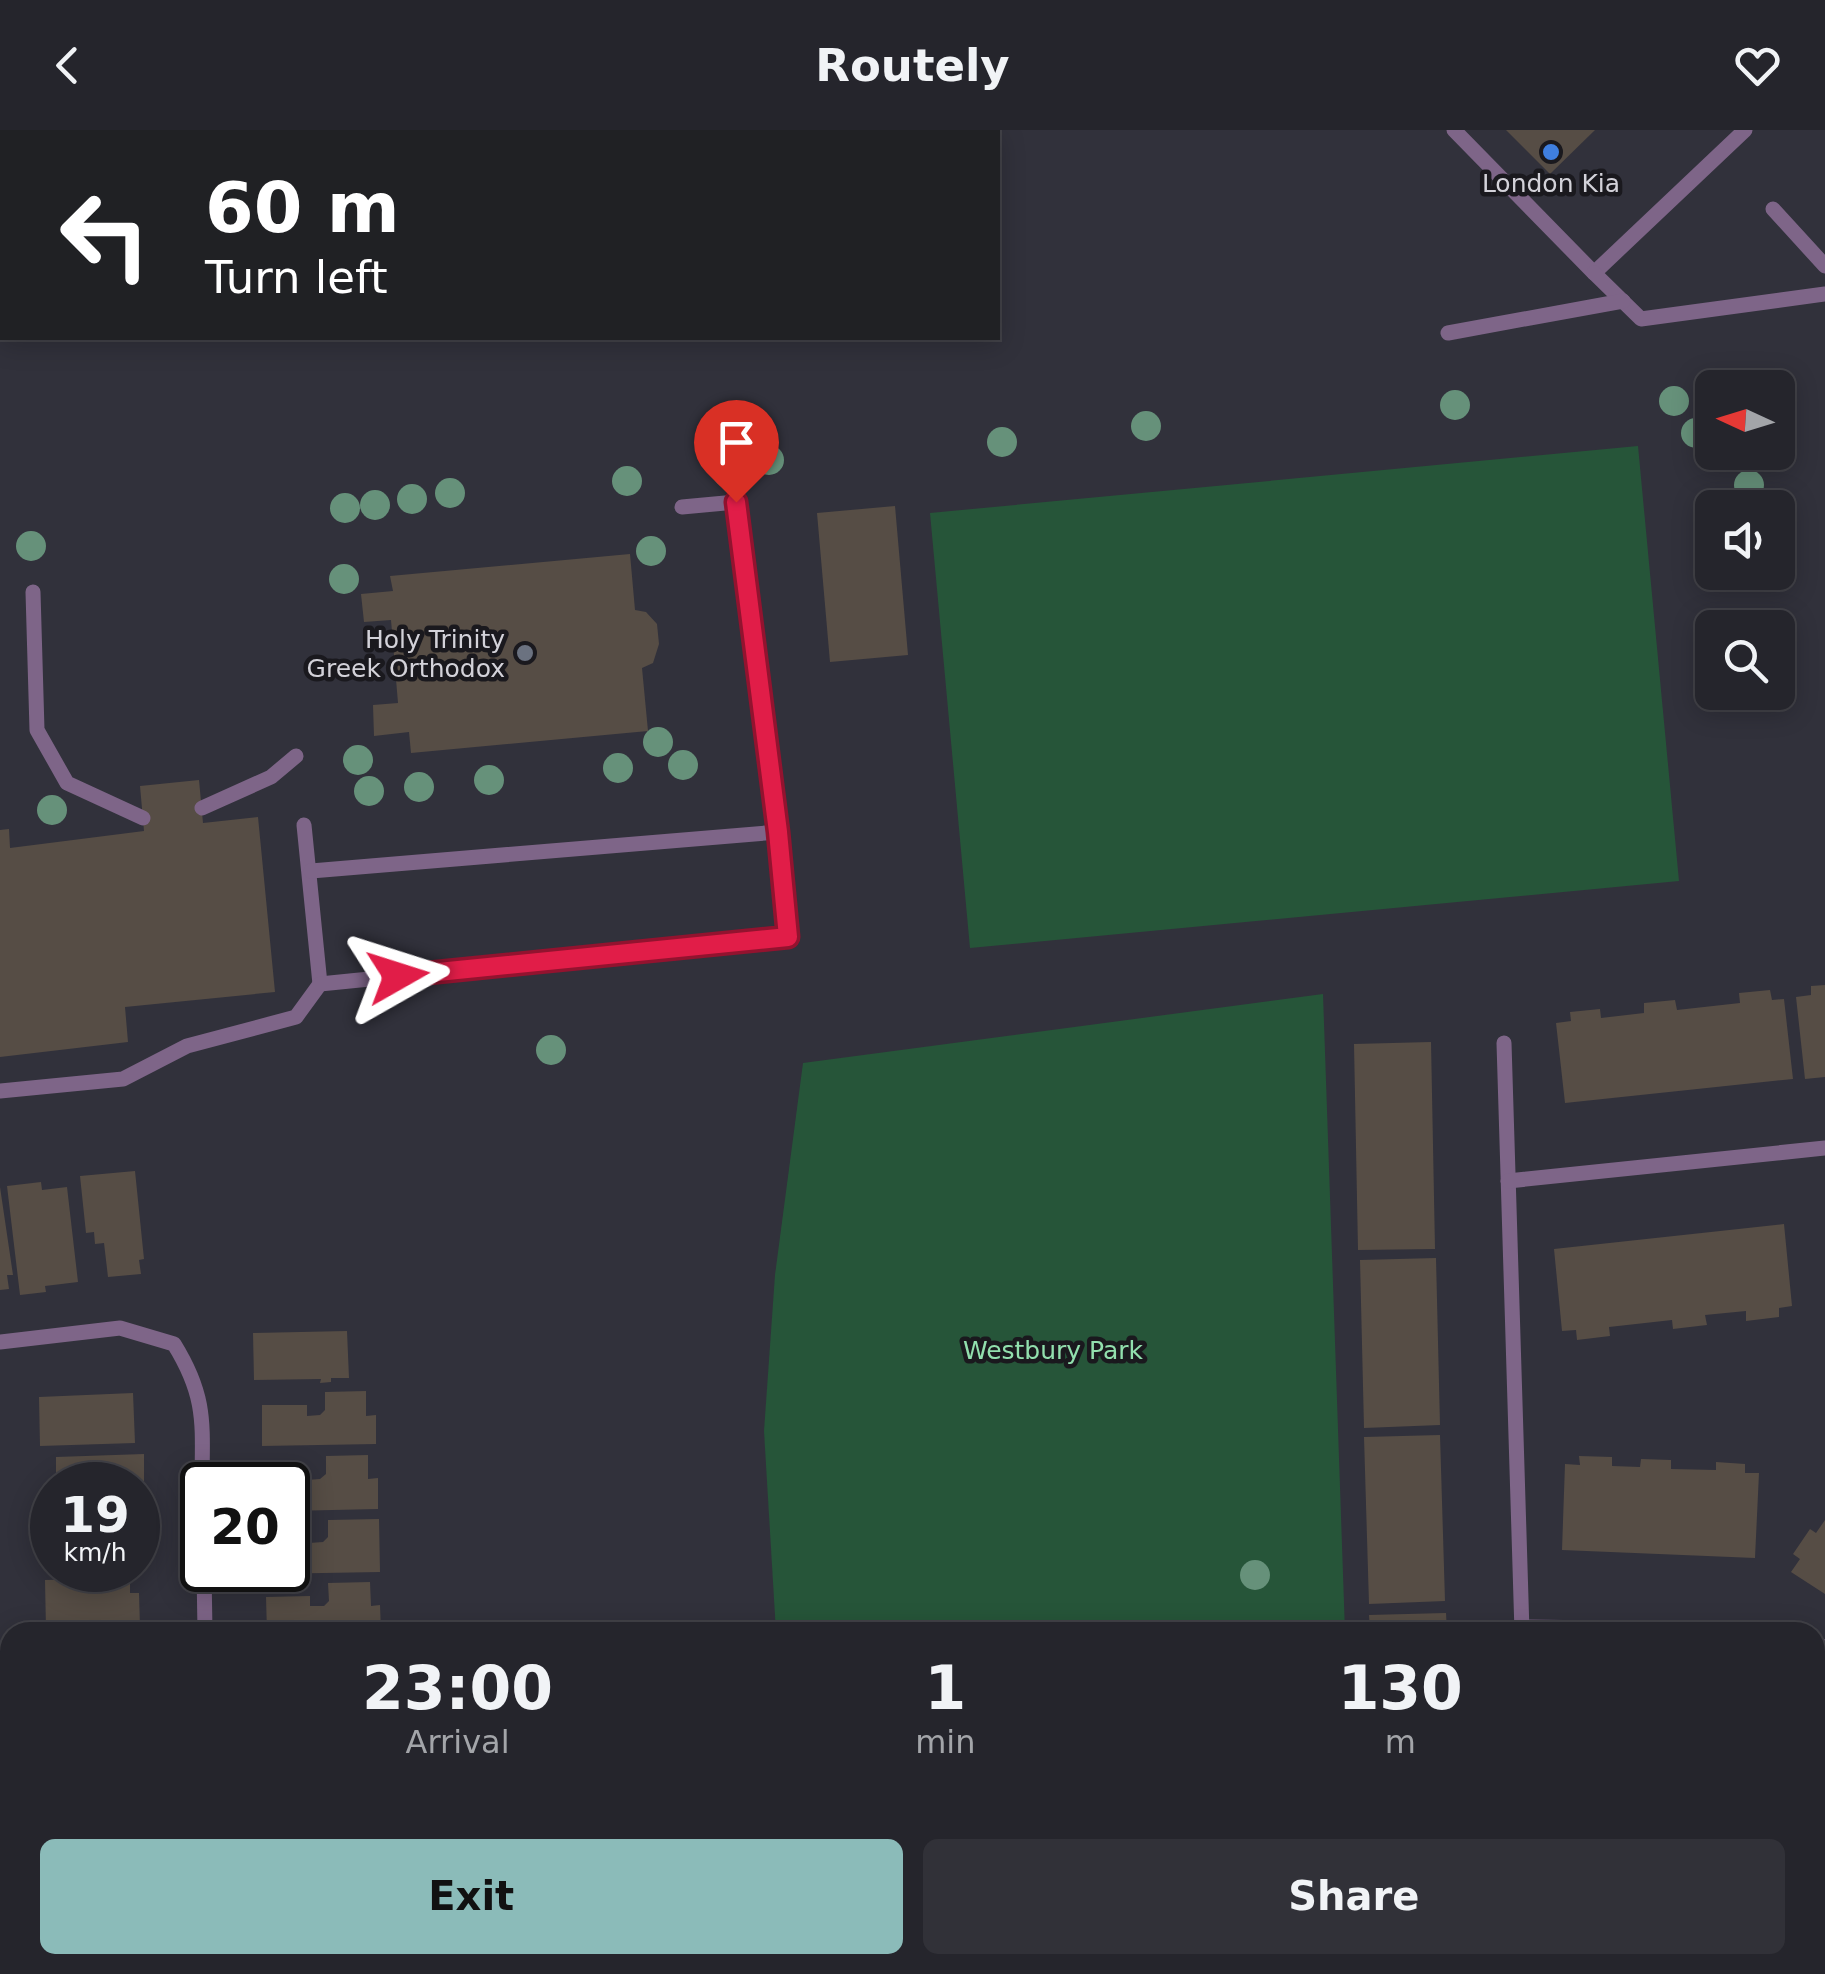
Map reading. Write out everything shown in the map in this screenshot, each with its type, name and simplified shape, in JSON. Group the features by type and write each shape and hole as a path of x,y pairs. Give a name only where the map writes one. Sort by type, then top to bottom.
{"lane":[{"path":"1454,130 1641,319 1825,294"},
{"path":"1594,273 1745,130"},
{"path":"1773,209 1825,266"},
{"path":"1448,333 1623,301"},
{"path":"320,984 788,937 736,502 682,508"},
{"path":"33,592 37,730 67,783 142,818"},
{"path":"202,808 271,777 296,756"},
{"path":"0,1091 123,1079 187,1046 296,1017 320,984 304,825"},
{"path":"311,871 778,832"},
{"path":"1504,1044 1522,1622"},
{"path":"1508,1181 1825,1148"},
{"path":"0,1342 120,1328 174,1344 191,1371 201,1399 202,1462"},
{"path":"204,1592 205,1622"}],"green space":[{"path":"1638,446 1679,881 970,948 930,513"},
{"name":"Westbury Park","path":"1323,994 1345,1622 775,1622 764,1431 775,1275 803,1063"}],"building":[{"name":"London Kia","path":"1506,130 1595,130 1550,174"},
{"path":"895,506 908,655 830,662 817,513"},
{"name":"Holy Trinity Greek Orthodox","path":"630,554 635,610 646,612 657,624 659,644 653,663 642,668 648,731 411,753 409,732 374,736 373,705 398,703 391,620 364,622 361,594 393,591 390,576"},
{"path":"199,780 203,823 258,817 275,992 125,1007 128,1042 0,1057 0,830 9,829 10,848 144,831 140,786"},
{"path":"1825,985 1825,1077 1805,1079 1796,997 1811,995 1811,986"},
{"path":"1770,990 1772,1000 1784,999 1793,1079 1565,1103 1556,1023 1571,1021 1570,1012 1600,1009 1601,1018 1644,1013 1644,1003 1675,1000 1677,1010 1740,1003 1739,993"},
{"path":"1431,1042 1435,1249 1358,1250 1354,1044"},
{"path":"135,1171 144,1259 139,1260 141,1274 108,1277 104,1243 95,1244 94,1232 86,1233 80,1176"},
{"path":"41,1182 42,1190 67,1187 78,1282 45,1286 46,1292 20,1295 7,1186"},
{"path":"0,1187 13,1275 7,1275 9,1289 0,1290"},
{"path":"1784,1224 1792,1306 1779,1308 1779,1317 1746,1321 1746,1311 1705,1315 1707,1325 1673,1329 1672,1320 1609,1327 1610,1336 1577,1340 1576,1330 1562,1331 1554,1249"},
{"path":"1436,1258 1440,1425 1364,1428 1360,1260"},
{"path":"347,1331 349,1378 331,1378 331,1382 320,1383 321,1379 254,1380 253,1333"},
{"path":"366,1391 366,1416 376,1415 376,1444 262,1446 262,1405 307,1405 307,1416 320,1415 325,1410 325,1392"},
{"path":"133,1393 135,1443 40,1446 39,1397"},
{"path":"1440,1435 1445,1601 1369,1604 1364,1437"},
{"path":"144,1454 144,1462 56,1462 56,1457"},
{"path":"368,1455 368,1479 378,1478 378,1509 310,1511 310,1480 326,1474 326,1456"},
{"path":"1579,1456 1612,1457 1612,1466 1640,1467 1641,1459 1671,1460 1671,1469 1716,1470 1716,1462 1745,1464 1745,1473 1759,1473 1755,1558 1562,1550 1565,1464 1580,1465"},
{"path":"379,1519 380,1572 310,1573 310,1543 323,1542 328,1537 328,1520"},
{"path":"1825,1520 1825,1594 1791,1572 1800,1559 1793,1554 1810,1529 1816,1533"},
{"path":"370,1582 371,1606 380,1605 381,1622 267,1622 266,1597 310,1596 310,1606 324,1606 329,1601 328,1583"},
{"path":"45,1592 139,1593 140,1622 46,1622"},
{"path":"1446,1613 1446,1622 1369,1622 1369,1615"}],"place":[{"name":"London Kia","path":"1551,152"},
{"name":"Holy Trinity Greek Orthodox","path":"525,653"}],"route":[{"path":"398,976 788,937 736,502"}]}
